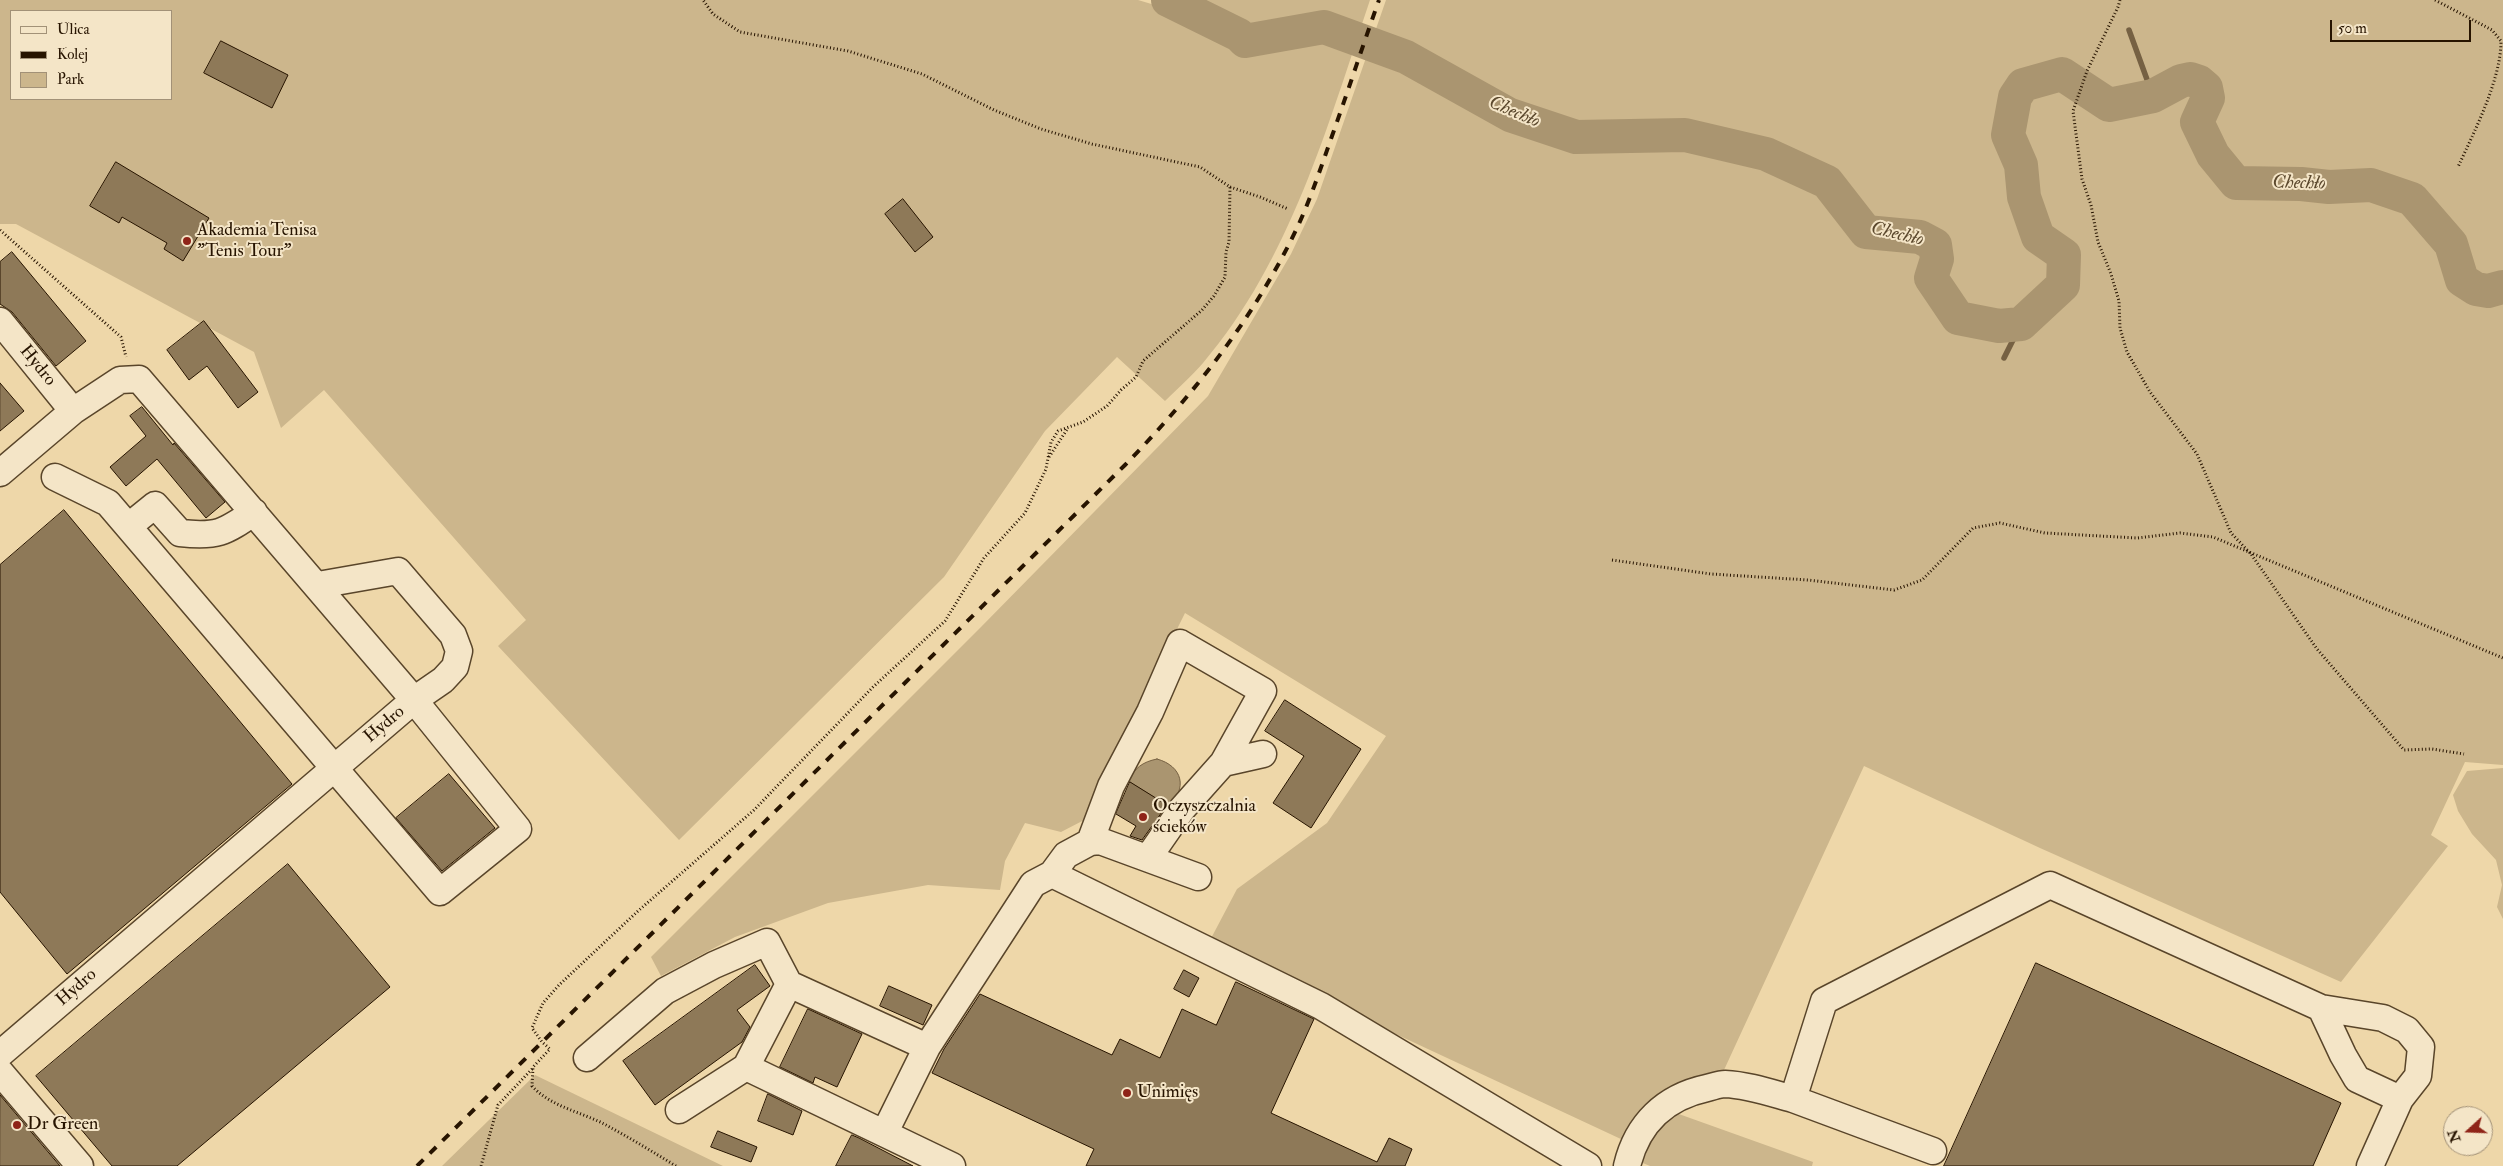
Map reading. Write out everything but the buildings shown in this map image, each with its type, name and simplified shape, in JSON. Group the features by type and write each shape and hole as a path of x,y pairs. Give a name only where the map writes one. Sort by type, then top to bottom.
{"lane":[{"name":"Hydro","path":"0,321 73,411"},
{"name":"Hydro","path":"0,1054 414,700 139,379 131,380"},
{"path":"0,473 73,411 120,380 131,380"},
{"path":"55,477 108,503 440,892 518,829 414,700 443,680 456,667 459,652 453,635 398,571 318,586"},
{"path":"129,526 155,504 180,533 203,535 226,532 254,512"},
{"path":"1090,842 1111,786 1150,712 1180,643 1263,691 1222,763 1182,809 1148,858"},
{"path":"1222,763 1263,754"},
{"path":"884,1132 927,1047 1033,884 1052,874 1066,855 1090,842 1100,841 1198,877"},
{"path":"1052,874 1321,1006 1588,1166"},
{"path":"1793,1099 1824,1001 2050,885 2321,1008 2383,1018 2407,1030 2421,1047 2418,1076 2400,1100 2370,1166"},
{"path":"587,1058 665,991 714,964 767,942 789,984 927,1047"},
{"path":"679,1110 746,1067 789,984"},
{"path":"2321,1008 2342,1055 2357,1079 2400,1100"},
{"path":"746,1067 952,1166"},
{"path":"0,1072 80,1166"},
{"path":"1627,1166 1632,1147 1659,1110 1674,1098 1688,1092 1724,1084 1793,1099 1933,1151"}],"path":[{"path":"702,0 713,14 740,32 848,51 922,74 994,110 1041,128 1092,144 1200,167 1230,187 1288,209"},
{"path":"2120,0 2087,71 2073,111 2082,179 2092,205 2098,242 2112,274 2119,301 2120,328 2127,352 2150,392 2197,454 2231,533 2251,554 2317,649 2404,750 2432,749 2464,754"},
{"path":"2435,0 2492,30 2501,42 2501,58 2477,124 2458,167"},
{"path":"481,1166 498,1105 550,1049 542,1042 532,1028 543,1004 558,986 638,911 754,810 873,687 945,621 984,558 1025,514 1046,469 1051,442 1058,431 1083,422 1107,406 1136,377 1143,361 1202,310 1214,296 1224,277 1226,252 1229,242 1230,187"},
{"path":"0,230 121,337 131,380"},
{"path":"1048,459 1069,427"},
{"path":"1612,560 1712,574 1808,580 1894,590 1922,580 1973,528 2000,523 2045,533 2138,538 2180,533 2213,537 2503,658"},
{"path":"533,1068 532,1086 538,1092 561,1106 605,1124 676,1166"}],"green space":[{"path":"0,0 1138,0 1299,48 1155,0 1370,0 1322,143 1283,236 1260,281 1233,323 1203,363 1165,401 1117,357 1045,431 944,577 679,840 498,646 526,620 324,390 281,428 254,352 16,224 0,224"},
{"path":"1386,0 2503,0 2503,765 2465,762 2431,835 2448,846 2341,982 2040,848 1864,766 1724,1070 1689,1079 1676,1084 1664,1092 1654,1100 1623,1140 1207,946 1237,889 1327,823 1386,736 1185,613 1127,730 1090,817 1061,832 1025,823 1005,861 1000,890 928,885 828,903 735,937 661,976 651,957 981,627 1208,396 1291,254 1317,199"},
{"path":"2503,768 2503,919 2497,907 2502,885 2496,860 2472,834 2458,811 2453,795 2467,771"},
{"path":"535,1075 723,1166 442,1166"},
{"path":"1676,1113 1813,1162 1812,1166 1650,1166 1638,1161 1662,1121"}],"shaded area":[{"path":"1157,759 1166,762 1172,767 1180,779 1178,792 1168,806 1128,781 1133,772 1140,766"}],"waterway":[{"name":"Chechło","path":"1168,0 1239,35 1245,41 1324,27 1406,57 1510,115 1576,137 1685,135 1766,154 1827,182 1866,232 1920,237 1935,245 1937,259 1931,278 1958,318 1999,326 2021,324 2063,285 2064,255 2038,237 2024,197 2021,165 2008,135 2015,97 2023,85 2062,74 2109,105 2153,96 2181,81 2190,79 2199,82 2206,88 2208,98 2197,122 2213,155 2236,183 2301,184 2329,187 2371,185 2412,199 2451,244 2462,280 2476,289 2488,291 2503,287"},
{"path":"2129,30 2153,96"},
{"path":"1234,49 1239,35"},
{"path":"2004,358 2021,324"}],"railway":[{"path":"417,1166 1125,465 1199,382 1242,324 1262,293 1297,228 1320,171 1379,0"}],"place":[{"name":"Akademia Tenisa \"Tenis Tour\"","path":"187,241"},
{"name":"Oczyszczalnia ścieków","path":"1143,817"},
{"name":"Unimięs","path":"1127,1093"},
{"name":"Dr Green","path":"17,1125"}]}
